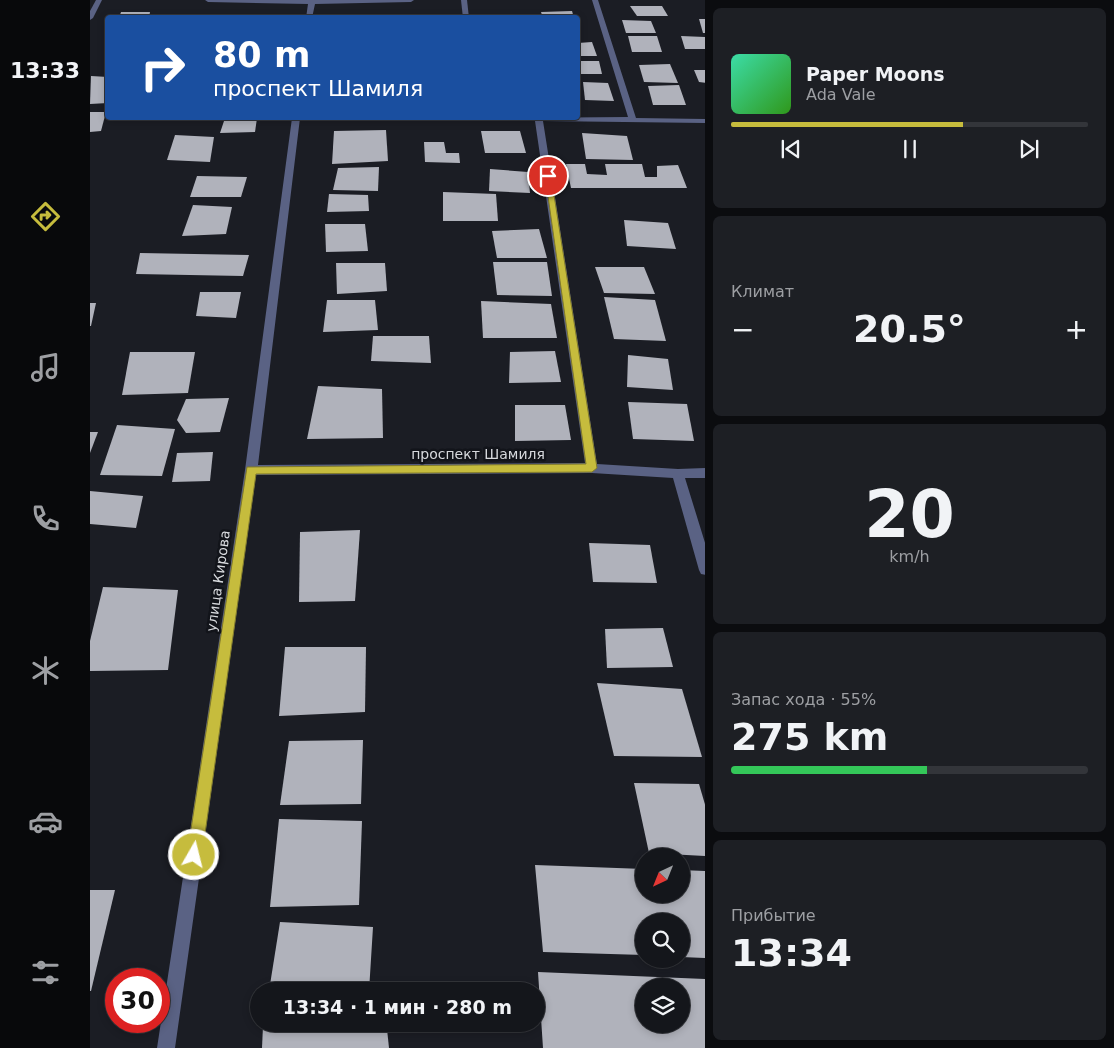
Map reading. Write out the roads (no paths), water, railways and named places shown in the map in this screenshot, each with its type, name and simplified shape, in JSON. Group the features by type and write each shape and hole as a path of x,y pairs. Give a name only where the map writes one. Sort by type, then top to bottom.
{"street":[{"path":"90,18 99,0"},
{"path":"208,0 411,0"},
{"path":"464,0 466,15"},
{"path":"595,0 632,119"},
{"path":"310,15 312,1"},
{"path":"580,118 705,120"},
{"name":"улица Кирова","path":"166,1048 251,470 296,120"},
{"path":"539,120 592,468"},
{"name":"проспект Шамиля","path":"251,470 592,468 678,474 705,473"},
{"path":"678,474 705,570"}]}
